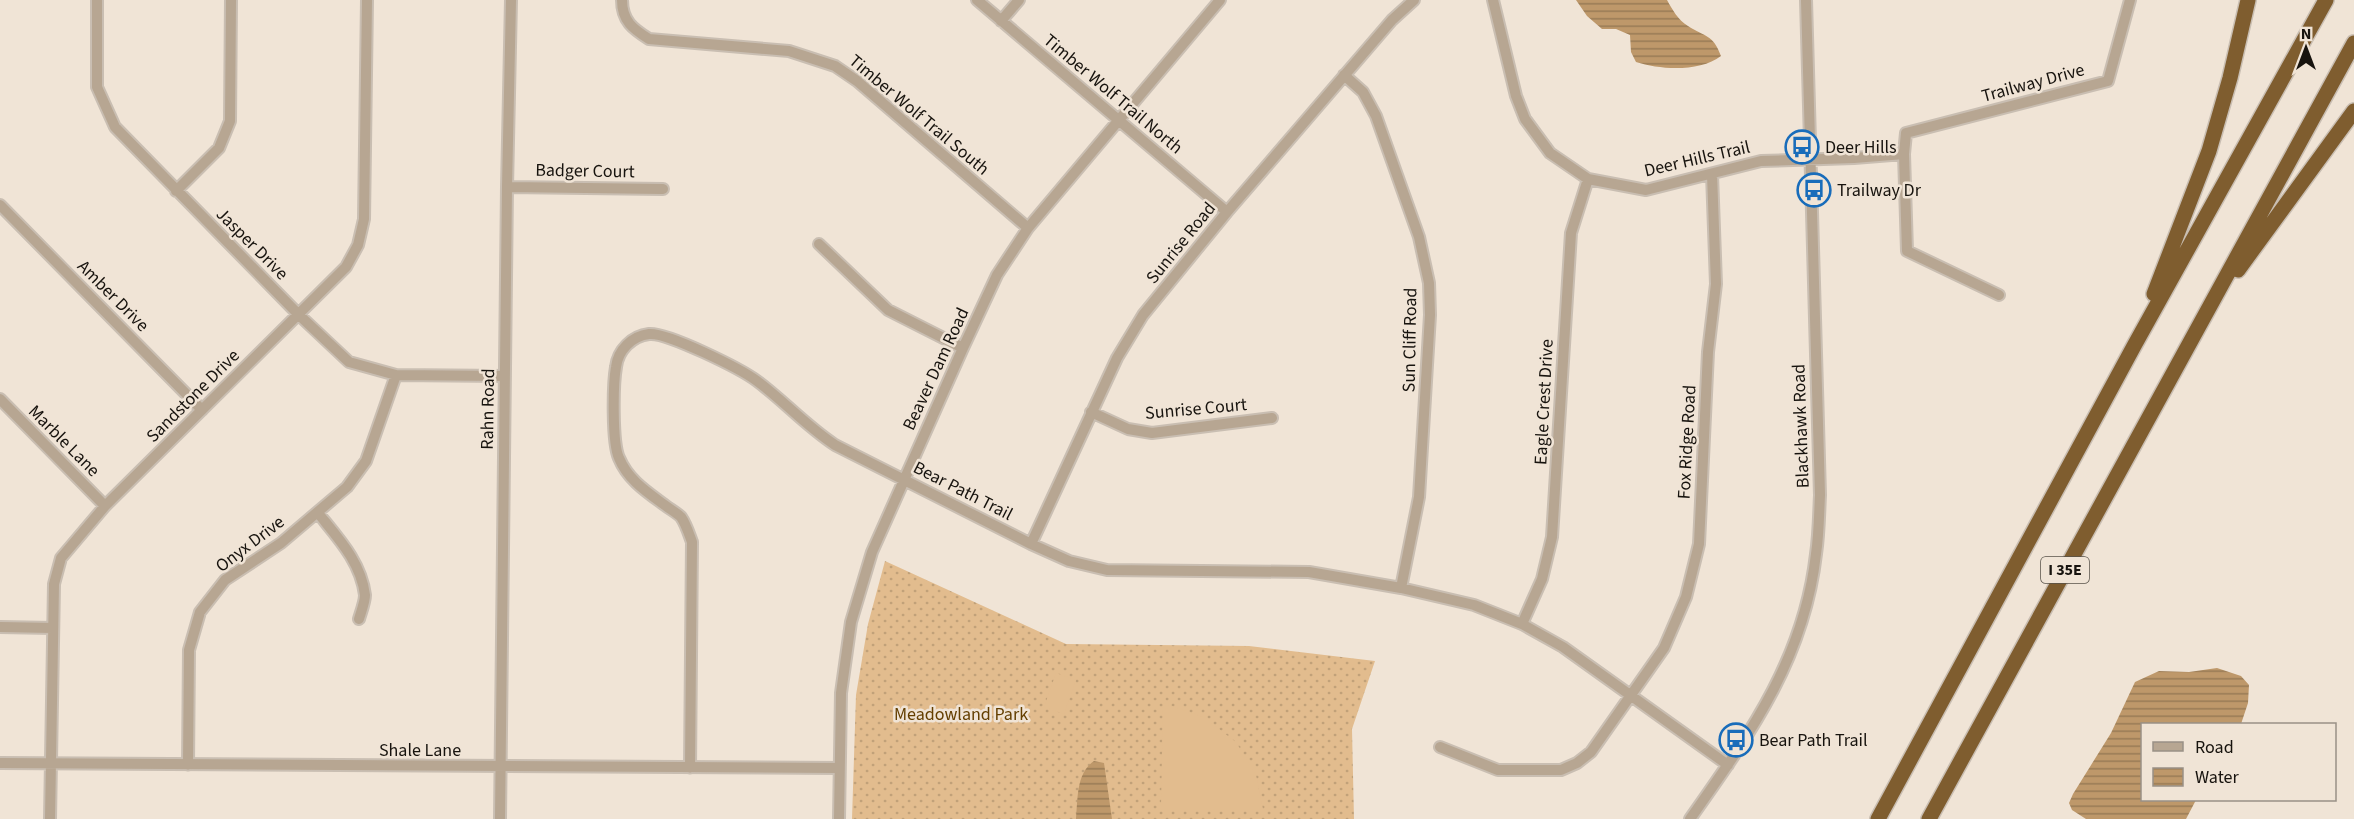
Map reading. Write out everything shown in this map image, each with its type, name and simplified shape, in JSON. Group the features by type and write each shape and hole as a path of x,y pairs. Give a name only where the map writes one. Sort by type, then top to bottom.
{"highway":[{"path":"2134,346 2209,151 2230,78 2248,0"},
{"name":"I 35E","path":"1878,819 2134,346 2326,0"},
{"name":"I 35E","path":"1929,819 2354,43"},
{"path":"2201,321 2354,111"}],"street":[{"name":"Jasper Drive","path":"97,0 97,87 115,127 299,315 349,362 396,375 505,376"},
{"path":"176,190 219,148 230,121 231,0"},
{"name":"Sandstone Drive","path":"50,819 54,584 61,558 105,506 346,267 358,245 364,219 367,0"},
{"name":"Rahn Road","path":"500,819 511,0"},
{"name":"Timber Wolf Trail South","path":"622,0 622,9 631,28 649,39 789,51 835,66 857,81 1028,228"},
{"name":"Timber Wolf Trail North","path":"977,0 1227,212"},
{"path":"1001,21 1019,0"},
{"name":"Beaver Dam Road","path":"839,819 840,693 851,622 872,552 963,348 998,275 1028,228 1220,0"},
{"name":"Sunrise Road","path":"1031,544 1117,358 1143,315 1344,75 1392,20 1414,0"},
{"name":"Deer Hills Trail","path":"1493,0 1516,96 1525,119 1550,153 1588,179 1646,190 1761,161 1809,159"},
{"name":"Blackhawk Road","path":"1690,819 1764,711 1787,663 1804,614 1816,555 1820,495 1806,0"},
{"name":"Trailway Drive","path":"1999,295 1907,251 1904,154 1906,133 2108,81 2130,0"},
{"name":"Sun Cliff Road","path":"1344,75 1363,92 1376,116 1419,237 1429,283 1430,315 1419,497 1401,588"},
{"path":"1809,159 1904,154"},
{"name":"Fox Ridge Road","path":"1440,747 1498,770 1561,770 1577,763 1592,752 1664,648 1686,597 1699,544 1708,352 1716,284 1712,174"},
{"name":"Eagle Crest Drive","path":"1522,624 1542,579 1552,537 1571,233 1588,179"},
{"name":"Badger Court","path":"507,187 663,189"},
{"name":"Amber Drive","path":"0,205 202,410"},
{"path":"819,244 888,310 963,348"},
{"name":"Bear Path Trail","path":"690,768 692,542 680,517 634,483 618,458 615,439 616,366 620,352 638,337 650,334 663,336 729,365 757,381 811,429 835,445 1069,561 1107,570 1309,572 1401,588 1474,606 1522,624 1563,647 1728,765"},
{"name":"Onyx Drive","path":"188,765 189,650 200,612 225,580 281,543 347,487 366,461 396,375"},
{"name":"Marble Lane","path":"0,399 105,506"},
{"name":"Sunrise Court","path":"1091,412 1128,429 1152,433 1272,418"},
{"path":"318,513 345,545 355,563 365,597 359,619"},
{"path":"0,627 53,628"},
{"name":"Shale Lane","path":"0,763 839,768"}],"green space":[{"name":"Meadowland Park","path":"885,561 1066,644 1249,646 1375,661 1352,729 1354,819 852,819 856,695 868,624"},
{"path":"1056,673 1076,680 1064,714 1044,707"},
{"path":"1163,703 1203,717 1236,742 1256,775 1263,809 1166,809 1161,805"}],"water":[{"path":"1576,0 1667,0 1681,21 1712,40 1721,56 1702,65 1680,68 1657,67 1636,62 1631,52 1630,35 1616,29 1602,29 1587,16"},
{"path":"2217,668 2241,676 2249,685 2248,703 2241,723 2141,723 2141,801 2195,801 2186,819 2086,819 2072,810 2069,803 2073,794 2111,733 2135,682 2159,671 2189,672"},
{"path":"1094,761 1104,763 1112,819 1076,819 1081,779 1088,766"}],"place":[{"name":"Deer Hills","path":"1802,147"},
{"name":"Trailway Dr","path":"1814,190"},
{"name":"Bear Path Trail","path":"1736,740"}]}
